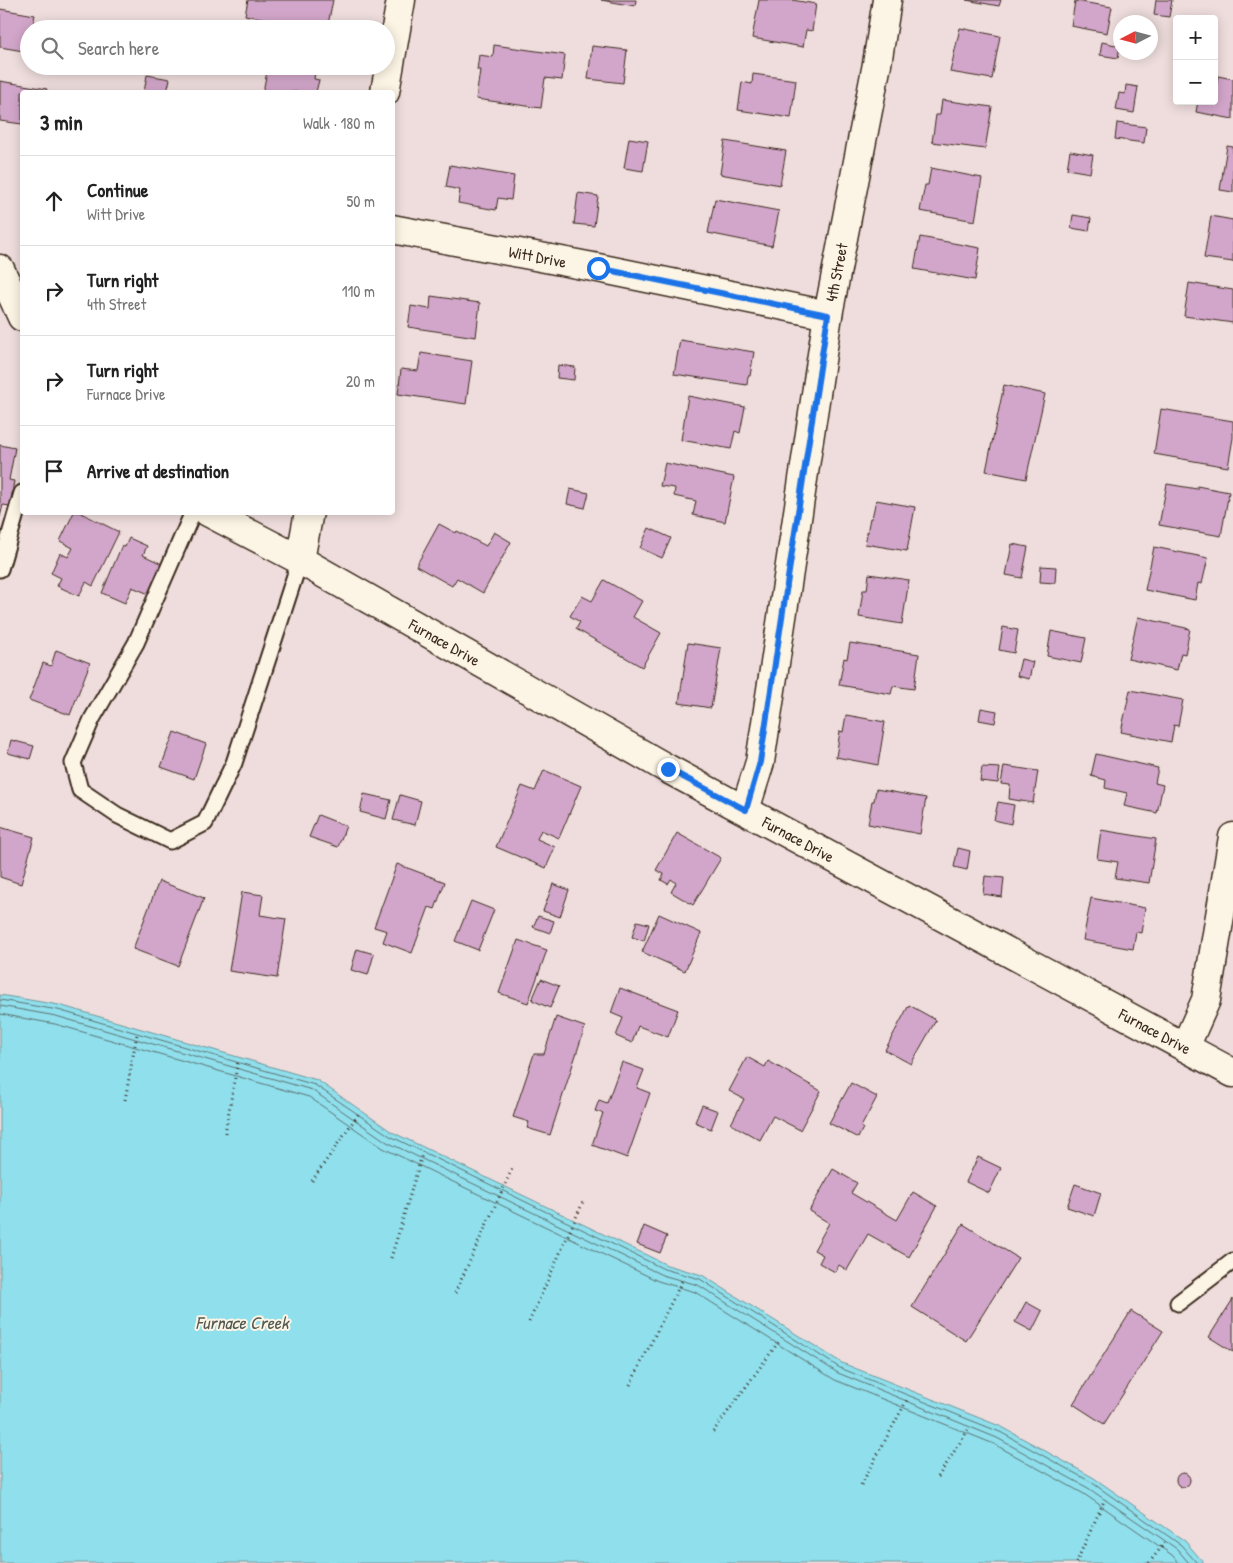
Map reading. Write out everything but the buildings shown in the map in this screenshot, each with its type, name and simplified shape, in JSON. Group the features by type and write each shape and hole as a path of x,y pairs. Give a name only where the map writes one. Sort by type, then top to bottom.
{"street":[{"path":"395,34 401,0"},
{"name":"4th Street","path":"746,810 760,762 828,315 877,64 887,0"},
{"path":"385,90 388,75"},
{"name":"Witt Drive","path":"395,231 598,268 828,315"},
{"path":"0,269 20,313"},
{"name":"Furnace Drive","path":"214,515 300,560 650,759 1233,1073"},
{"path":"300,560 308,515"},
{"path":"1185,1046 1206,1000 1233,838"}],"lane":[{"path":"0,569 20,500"},
{"path":"192,515 136,643 92,719 73,763 80,790 117,815 170,841 205,823 234,763 300,560"},
{"path":"1178,1303 1233,1261"}],"path":[{"path":"125,1100 138,1034"},
{"path":"225,1133 238,1061"},
{"path":"312,1181 358,1113"},
{"path":"391,1258 424,1148"},
{"path":"455,1293 513,1167"},
{"path":"529,1322 583,1202"},
{"path":"630,1384 683,1279"},
{"path":"713,1432 780,1340"},
{"path":"861,1485 907,1400"},
{"path":"938,1477 968,1430"},
{"path":"1076,1563 1105,1499"},
{"path":"1149,1563 1167,1540"}],"water":[{"name":"Furnace Creek","path":"0,995 59,1005 317,1080 392,1132 667,1265 702,1275 842,1363 1002,1427 1094,1478 1185,1541 1204,1563 0,1563"}],"route":[{"path":"598,268 828,315 760,762 746,810 668,769"}]}
